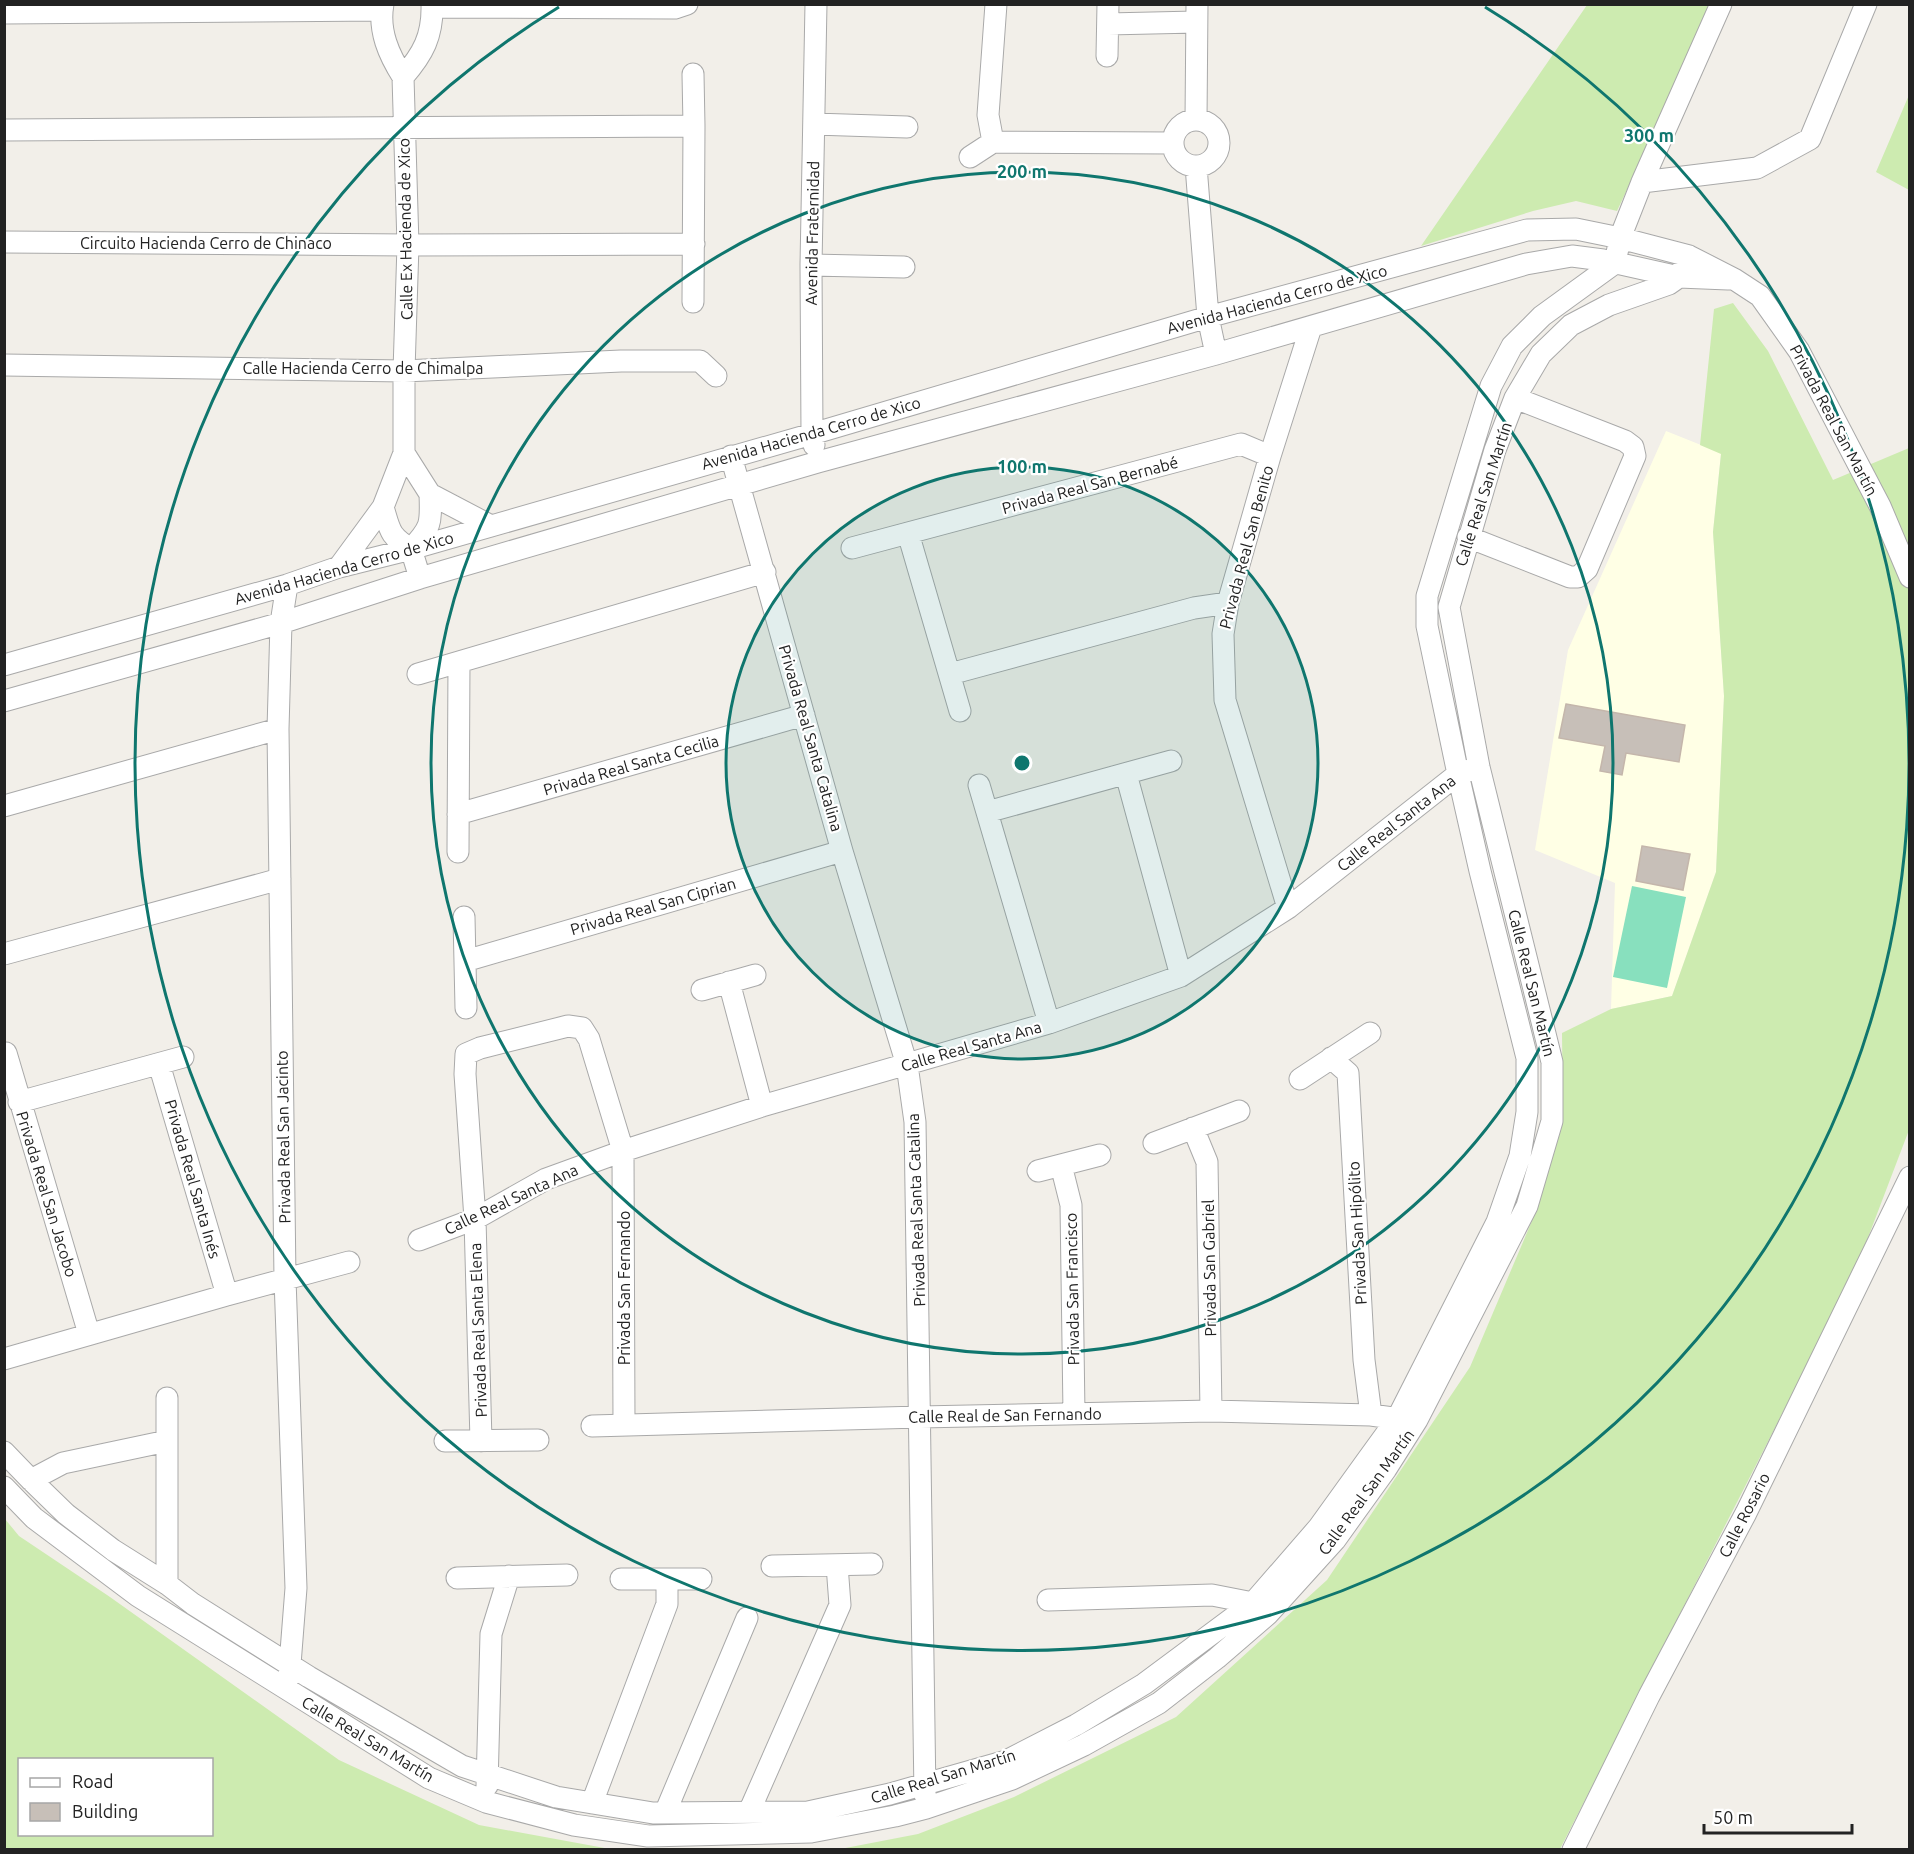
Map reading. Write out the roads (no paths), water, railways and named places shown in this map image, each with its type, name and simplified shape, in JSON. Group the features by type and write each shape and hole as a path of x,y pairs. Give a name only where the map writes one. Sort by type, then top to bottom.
{"street":[{"path":"403,77 420,57 430,33 433,6 675,8 687,4"},
{"name":"Avenida Fraternidad","path":"816,4 811,265 812,434 818,462"},
{"path":"993,142 988,116 996,4"},
{"path":"1721,4 1642,182 1620,238 1615,263 1679,278 1734,279"},
{"path":"1642,182 1758,168 1810,139 1866,4"},
{"path":"4,13 382,7"},
{"name":"Calle Ex Hacienda de Xico","path":"339,567 383,507 404,453 408,245 403,77 390,57 383,34 382,7"},
{"path":"1107,56 1108,14 1196,13 1197,120"},
{"path":"693,74 693,302"},
{"path":"1197,120 1212,127 1219,143 1212,159 1196,166 1180,159 1173,143 1180,127 1197,120"},
{"path":"814,124 907,126"},
{"path":"4,130 694,126"},
{"path":"970,157 993,142 1173,143"},
{"path":"1196,166 1208,317 1216,354"},
{"name":"Avenida Hacienda Cerro de Xico","path":"4,665 287,585 339,567 411,549 812,434 1208,317 1527,231 1576,228 1620,238"},
{"name":"Privada Real San Martín","path":"1620,238 1689,256 1734,279 1760,296 1799,351 1880,506 1910,577"},
{"name":"Circuito Hacienda Cerro de Chinaco","path":"4,242 408,245 694,244"},
{"name":"Avenida Hacienda Cerro de Xico","path":"4,701 281,623 420,578 818,462 1216,354 1526,264 1572,256 1615,263"},
{"path":"1679,278 1689,256"},
{"name":"Calle Real San Martín","path":"4,1487 34,1518 138,1596 429,1778 486,1802 574,1825 648,1836 811,1832 926,1808 1012,1779 1084,1745 1159,1703 1217,1658 1268,1614 1335,1540 1386,1469 1497,1222 1520,1156 1527,1112 1527,1058 1458,774 1427,626 1427,596 1491,386 1512,346 1542,316 1615,263"},
{"path":"811,265 904,267"},
{"name":"Calle Real San Martín","path":"4,1452 66,1514 113,1550 291,1666 462,1766 556,1797 653,1813 808,1812 890,1794 1006,1761 1076,1725 1144,1684 1253,1603 1319,1527 1407,1419 1527,1206 1552,1121 1552,1062 1479,767 1449,607 1495,450 1515,398 1541,354 1571,326 1609,304 1669,284 1679,278"},
{"name":"Privada Real San Benito","path":"1288,908 1225,700 1223,634 1228,603 1270,456 1311,327"},
{"name":"Calle Hacienda Cerro de Chimalpa","path":"4,364 404,371 700,361 716,376"},
{"path":"1468,537 1570,577 1578,577 1587,569 1635,456 1633,447 1625,441 1515,398"},
{"name":"Privada Real San Bernabé","path":"852,548 1241,444 1270,456"},
{"path":"404,453 430,494 491,526"},
{"name":"Privada Real Santa Catalina","path":"731,456 842,851 907,1065 915,1122 926,1808"},
{"path":"411,549 425,534 431,522 430,494"},
{"path":"383,507 396,540 411,549 420,578"},
{"path":"908,533 960,711"},
{"path":"418,674 765,572"},
{"name":"Privada Real San Jacinto","path":"287,585 281,623 278,729 285,1279 297,1588 287,1690"},
{"path":"950,674 1194,608 1228,603"},
{"path":"458,852 459,662"},
{"name":"Privada Real Santa Cecilia","path":"458,814 804,715"},
{"path":"4,806 278,729"},
{"path":"987,812 1171,761"},
{"name":"Calle Real Santa Ana","path":"419,1240 475,1219 546,1179 623,1151 762,1106 1049,1023 1181,976 1288,908 1458,774 1479,767"},
{"path":"1126,774 1181,976"},
{"path":"979,785 1049,1023"},
{"name":"Privada Real San Ciprian","path":"465,961 842,851"},
{"path":"4,954 280,879"},
{"path":"464,916 466,1008"},
{"path":"702,990 755,975"},
{"path":"729,982 762,1106"},
{"name":"Privada San Fernando","path":"475,1219 465,1074 466,1054 480,1048 568,1026 582,1028 589,1039 623,1151 624,1425"},
{"path":"1300,1079 1370,1033"},
{"name":"Privada Real San Jacobo","path":"6,1053 89,1334"},
{"path":"19,1102 183,1057"},
{"name":"Privada San Hipólito","path":"1331,1058 1348,1073 1364,1360 1371,1415"},
{"name":"Privada Real Santa Inés","path":"159,1064 227,1295"},
{"path":"1154,1143 1239,1112"},
{"name":"Privada San Gabriel","path":"1193,1128 1207,1162 1211,1411"},
{"path":"1038,1171 1100,1155"},
{"name":"Privada San Francisco","path":"1061,1165 1071,1205 1074,1413"},
{"name":"Calle Rosario","path":"1573,1850 1649,1696 1746,1513 1910,1177"},
{"name":"Privada Real Santa Elena","path":"475,1219 481,1441"},
{"path":"4,1359 349,1262"},
{"path":"167,1398 167,1584"},
{"name":"Calle Real de San Fernando","path":"592,1426 1211,1411 1371,1415 1407,1419"},
{"path":"445,1441 538,1440"},
{"path":"31,1480 63,1463 167,1441"},
{"path":"772,1566 872,1564"},
{"path":"748,1812 840,1605 837,1565"},
{"path":"457,1578 567,1575"},
{"path":"486,1802 491,1634 509,1576"},
{"path":"621,1579 701,1579"},
{"path":"592,1803 667,1604 667,1580"},
{"path":"1048,1600 1212,1594 1253,1603"},
{"path":"665,1813 747,1618"}]}
